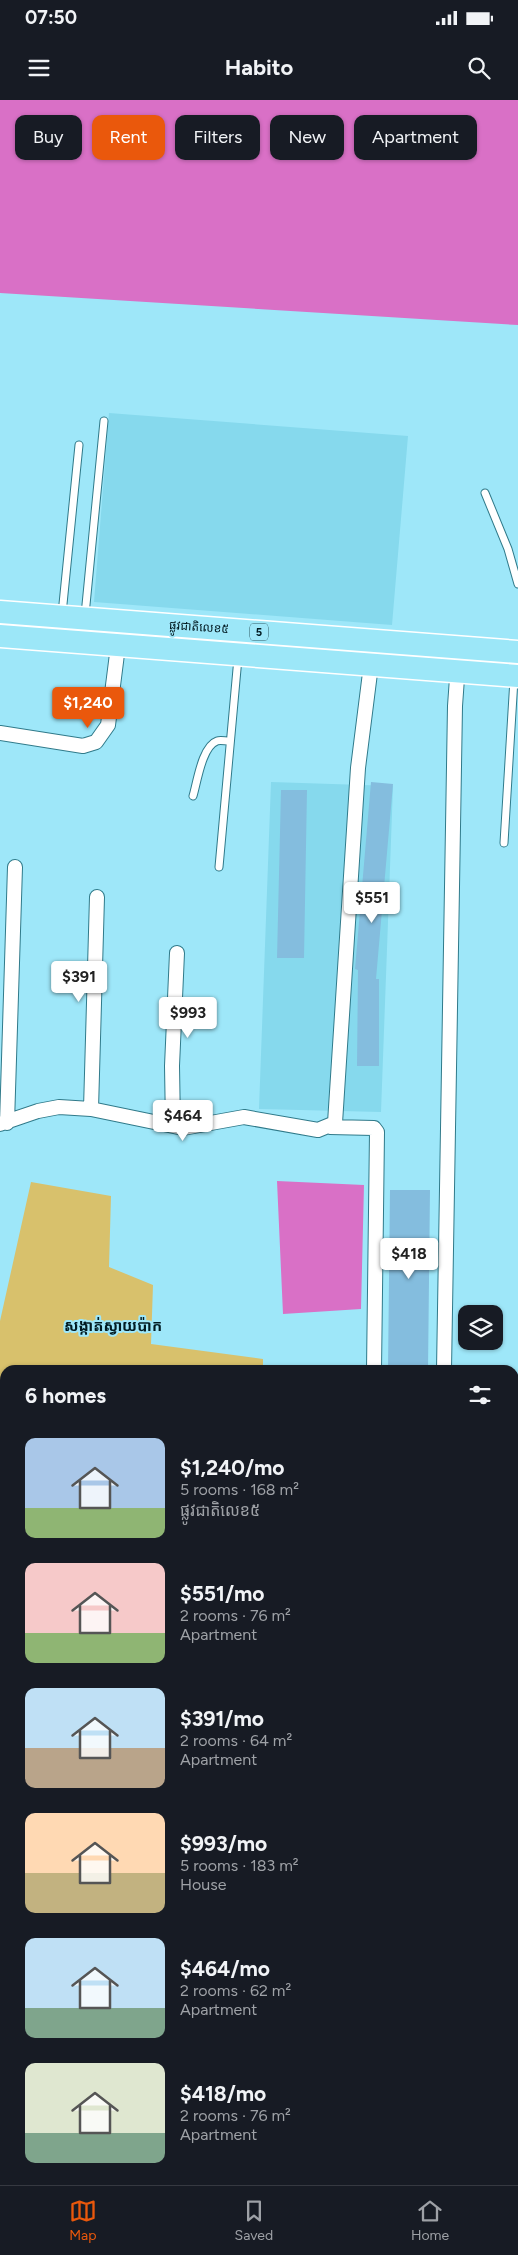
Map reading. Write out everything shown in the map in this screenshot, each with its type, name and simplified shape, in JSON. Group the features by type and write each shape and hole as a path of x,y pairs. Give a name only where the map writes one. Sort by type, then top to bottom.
{"highway":[{"name":"ផ្លូវជាតិលេខ៥","path":"0,612 518,652"},
{"path":"145,648 146,623"},
{"name":"ផ្លូវជាតិលេខ៥","path":"0,636 516,676"},
{"path":"311,660 312,636"}],"street":[{"path":"0,733 83,746 96,742 108,725 118,646"},
{"path":"444,1365 455,706 460,648"},
{"path":"330,1127 335,1123 336,1114 358,768 371,665"},
{"path":"15,867 4,1124 48,1108 59,1107 91,1110 182,1128 244,1117 318,1130 330,1127 374,1128 377,1132 374,1365"},
{"path":"91,1110 97,897"},
{"path":"173,1125 172,1066 177,954"}],"lane":[{"path":"85,618 104,420"},
{"path":"62,617 79,445"},
{"path":"485,493 508,549 518,584"},
{"path":"219,867 238,655"},
{"path":"504,843 516,676"},
{"path":"193,796 207,750 218,741 229,741"}],"shaded area":[{"path":"0,100 518,100 518,325 0,293"},
{"path":"109,413 408,436 392,625 94,602"},
{"path":"271,782 393,786 381,1112 259,1109"},
{"path":"277,1181 364,1185 361,1309 283,1314"},
{"path":"31,1182 111,1196 109,1267 153,1285 151,1344 263,1359 263,1365 0,1365 0,1321"}],"building":[{"path":"371,782 393,784 376,979 379,979 379,1066 357,1066 358,970 355,969"},
{"path":"281,790 307,790 304,958 277,958"},
{"path":"390,1190 430,1190 428,1365 388,1365"}],"district":[{"name":"សង្កាត់ស្វាយប៉ាក","path":"113,1326"}]}
